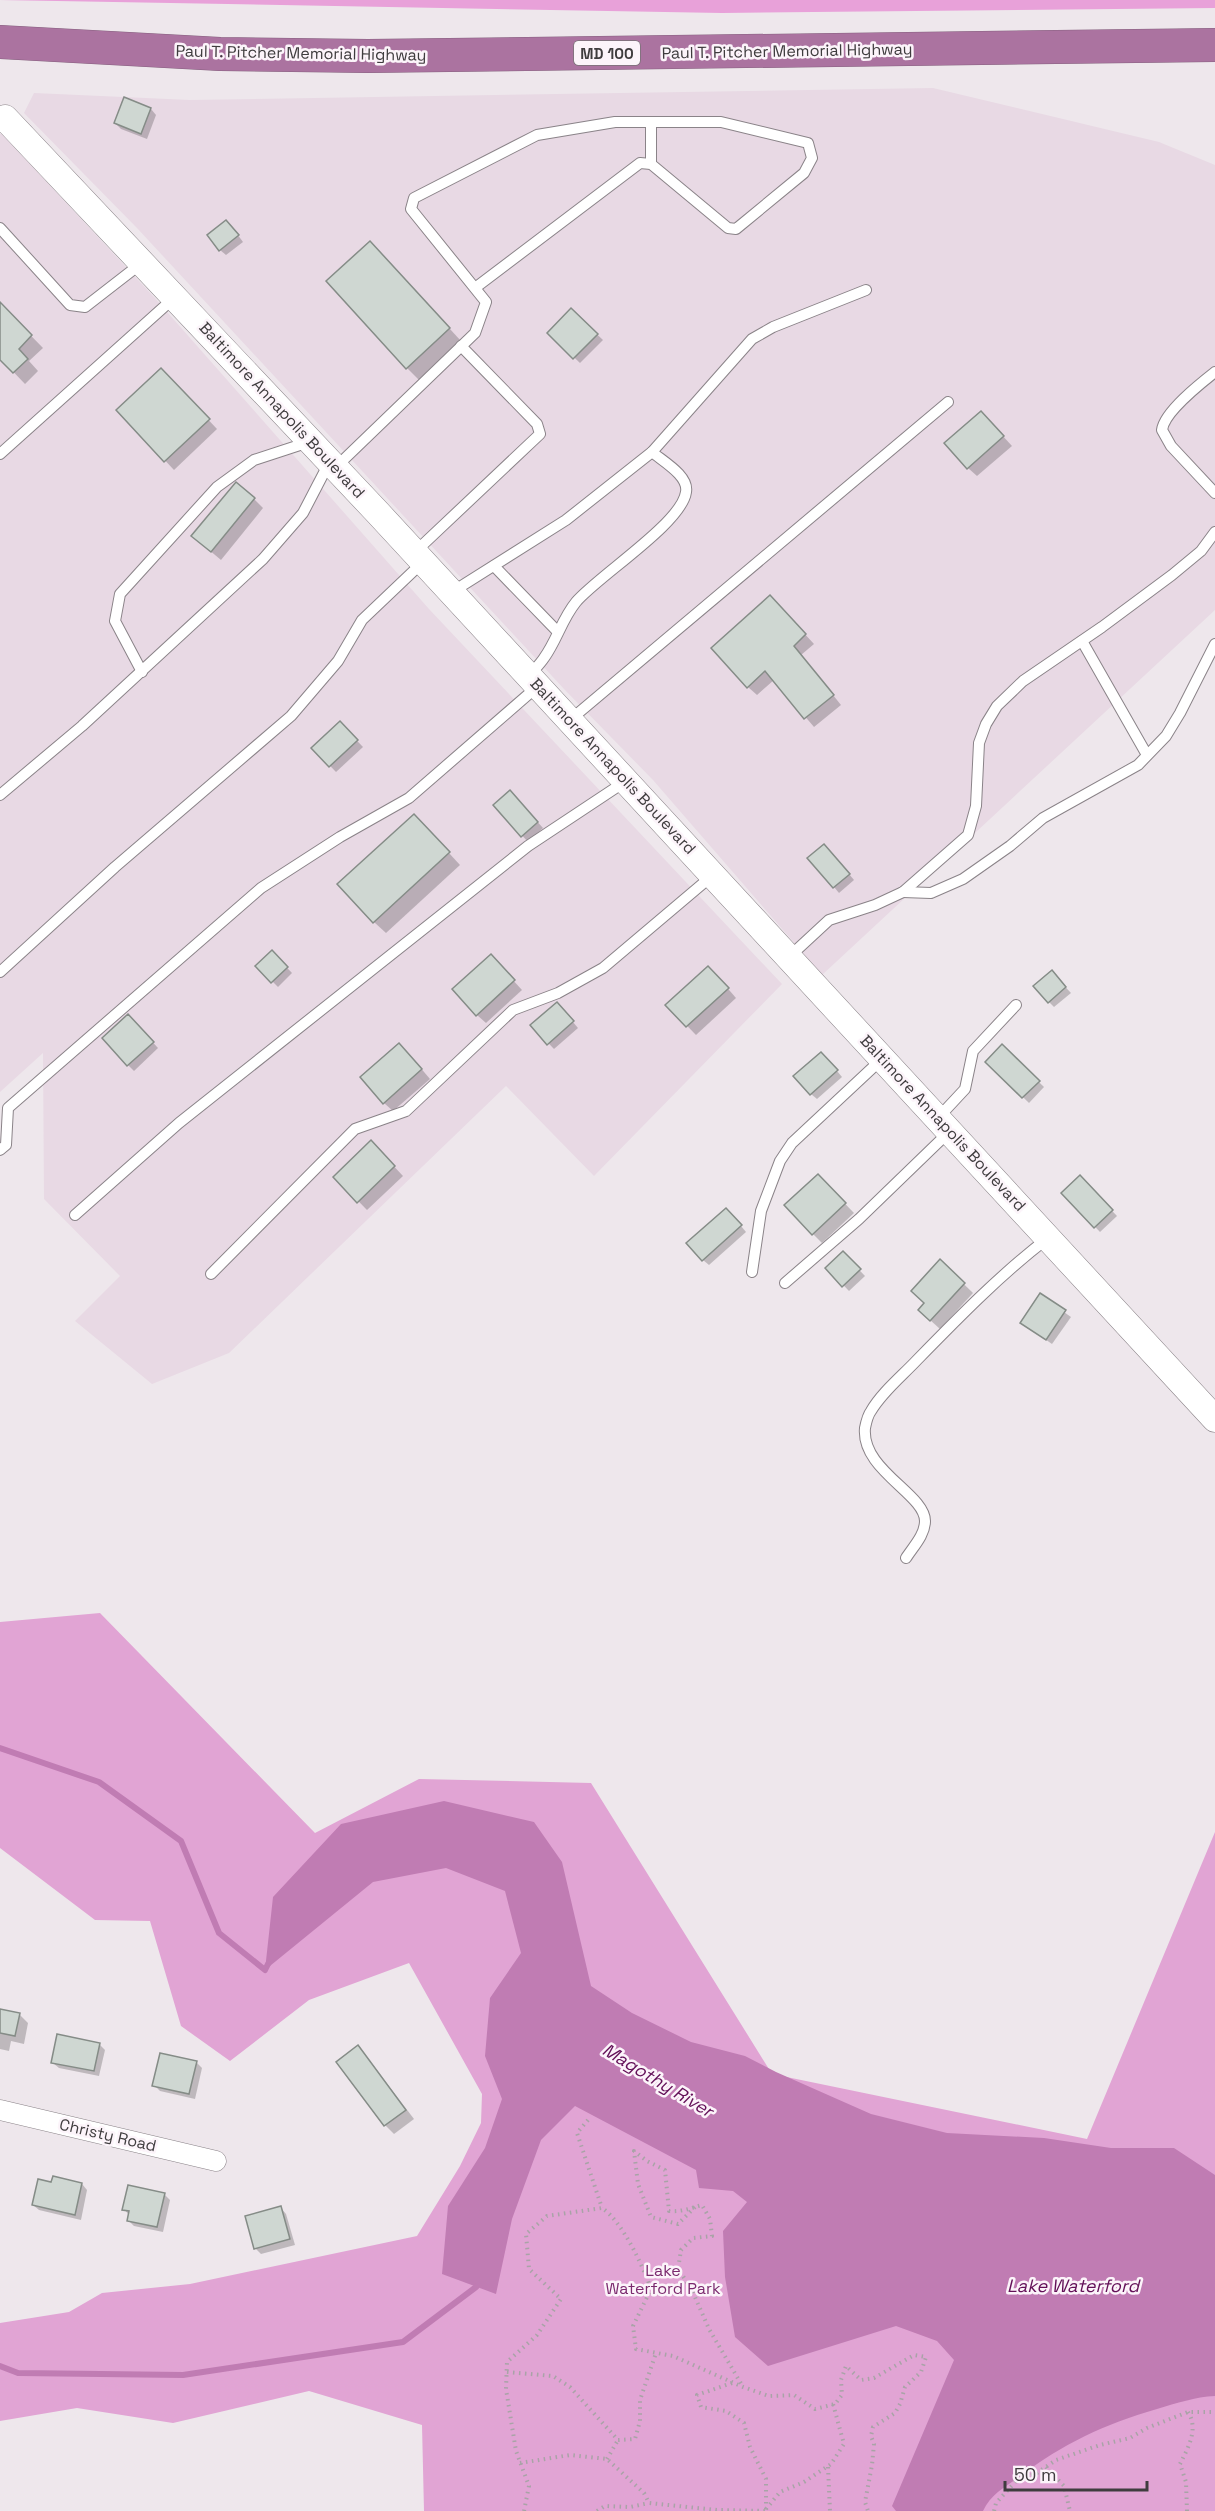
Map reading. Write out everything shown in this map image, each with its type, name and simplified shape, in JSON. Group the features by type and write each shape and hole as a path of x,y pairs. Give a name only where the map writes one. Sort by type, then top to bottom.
{"highway":[{"name":"Paul T. Pitcher Memorial Highway","path":"0,42 220,54 368,57 1215,45"}],"street":[{"name":"Baltimore Annapolis Boulevard","path":"3,118 143,262 333,464 1215,1419"},
{"name":"Christy Road","path":"0,2110 216,2161"}],"lane":[{"path":"0,795 82,726 263,559 303,513 333,464 475,333 486,302 411,209 414,198 537,135 615,122 721,122 808,143 812,158 804,173 736,229 728,228 651,164 640,163 475,288"},
{"path":"651,122 651,164"},
{"path":"0,228 70,305 85,307 143,262"},
{"path":"452,593 566,520 652,452 752,339 772,327 866,290"},
{"path":"0,454 176,297"},
{"path":"0,972 115,867 291,716 338,661 362,620 419,557 540,434 537,424 461,346"},
{"path":"1215,372 1164,420 1162,429 1171,447 1215,493"},
{"path":"570,720 948,402"},
{"path":"142,672 116,621 120,594 217,487 254,460 311,441"},
{"path":"0,1150 6,1145 8,1108 261,888 340,837 409,798 534,681 557,631 577,601 644,543 679,509 687,490 685,480 652,452"},
{"path":"789,957 829,920 875,905 903,892 968,835 976,806 979,743 986,724 997,706 1023,681 1172,575 1200,550 1215,532"},
{"path":"494,567 557,631"},
{"path":"1082,641 1147,755"},
{"path":"903,892 931,893 963,879 1010,846 1043,818 1138,765 1166,736 1215,644"},
{"path":"75,1215 179,1124 528,846 627,781"},
{"path":"211,1275 356,1129 406,1111 513,1010 558,993 603,968 714,875"},
{"path":"784,1283 859,1220 944,1124 965,1089 973,1051 1016,1005"},
{"path":"752,1272 761,1211 780,1161 792,1143 883,1058"},
{"path":"906,1558 923,1531 925,1519 921,1508 873,1459 866,1446 865,1428 870,1412 882,1396 1020,1259 1049,1238"}],"path":[{"path":"588,2120 577,2133 602,2208 613,2215 643,2266 651,2289 633,2326 636,2349 673,2356 743,2388 769,2396 794,2396 815,2409 833,2404 842,2395 841,2379 846,2366 861,2380 874,2378 914,2355 926,2357 921,2372 905,2387 895,2412 873,2427 872,2465 865,2502 868,2511"},
{"path":"695,2207 678,2224 651,2217 638,2184 634,2151 665,2170 669,2211 680,2212 695,2207 702,2205 710,2219 712,2236 693,2238 681,2250 678,2269 691,2288 709,2329 743,2388"},
{"path":"524,2511 529,2486 520,2463 506,2389 507,2362 537,2335 561,2299 529,2269 526,2234 548,2216 602,2208"},
{"path":"618,2440 635,2439 640,2421 640,2400 656,2353"},
{"path":"507,2372 553,2376 570,2386 618,2440"},
{"path":"732,2382 697,2396 700,2407 726,2411 744,2423 750,2447 766,2479 767,2510"},
{"path":"767,2510 780,2492 804,2482 828,2466 844,2444 833,2404"},
{"path":"994,2511 996,2503 1016,2481 1056,2460 1100,2445 1130,2438 1188,2412 1215,2412"},
{"path":"1187,2511 1186,2482 1180,2464 1192,2440 1193,2419 1188,2412"},
{"path":"607,2459 618,2440"},
{"path":"520,2463 570,2455 607,2459 644,2493 649,2503"},
{"path":"828,2466 830,2511"},
{"path":"1046,2467 1064,2486 1070,2511"},
{"path":"597,2511 605,2506 630,2507 649,2503 717,2510 767,2510"}],"shaded area":[{"path":"0,0 1215,0 1215,8 722,13"},
{"path":"933,88 1159,142 1215,165 1215,610 822,975 653,780 564,689 137,228 24,113 34,93 190,100"},
{"path":"0,134 153,296 429,609 782,984 594,1176 506,1086 229,1353 152,1384 75,1321 120,1276 44,1199 43,1053 0,1092"}],"green space":[{"name":"Lake Waterford Park","path":"100,1613 315,1833 419,1779 591,1783 772,2074 1087,2139 1215,1832 1215,2511 424,2511 422,2425 309,2391 173,2423 77,2408 0,2421 0,2323 69,2312 102,2293 190,2284 417,2236 460,2166 481,2123 482,2094 409,1963 309,2000 230,2061 181,2026 150,1921 95,1920 0,1848 0,1622"}],"water":[{"name":"Lake Waterford","path":"444,1801 534,1822 562,1862 591,1986 632,2013 691,2042 745,2056 871,2114 947,2133 1044,2138 1111,2148 1174,2148 1215,2175 1215,2396 1193,2399 1157,2409 1085,2436 1052,2454 1003,2488 990,2500 983,2511 896,2511 892,2506 954,2360 937,2341 896,2326 768,2366 735,2337 725,2277 723,2231 747,2202 733,2191 699,2188 696,2170 575,2106 541,2140 512,2219 496,2294 442,2274 448,2206 485,2148 502,2099 485,2056 490,1998 521,1953 505,1891 446,1868 373,1882 265,1970 273,1897 341,1824"}],"building":[{"path":"124,97 151,108 141,134 114,123"},
{"path":"226,220 239,235 219,251 207,235"},
{"path":"370,241 450,328 406,369 326,281"},
{"path":"0,302 32,335 19,349 28,359 13,373 0,360"},
{"path":"571,308 598,334 573,359 547,333"},
{"path":"161,368 210,419 164,462 116,410"},
{"path":"981,411 1004,436 967,469 944,443"},
{"path":"236,482 255,498 211,552 191,536"},
{"path":"770,595 806,634 794,646 834,695 804,719 765,671 747,688 711,648"},
{"path":"340,721 358,740 329,767 311,748"},
{"path":"510,790 538,822 521,837 493,805"},
{"path":"414,814 450,852 373,923 337,884"},
{"path":"824,844 850,874 833,888 807,858"},
{"path":"272,950 288,967 271,983 255,966"},
{"path":"491,954 515,980 476,1016 452,989"},
{"path":"708,966 729,988 686,1027 665,1005"},
{"path":"1052,970 1066,987 1048,1003 1033,986"},
{"path":"557,1002 574,1021 547,1045 530,1025"},
{"path":"128,1014 154,1042 127,1066 102,1038"},
{"path":"399,1043 422,1069 383,1104 360,1077"},
{"path":"1002,1044 1040,1081 1022,1098 985,1062"},
{"path":"821,1052 838,1070 810,1095 793,1076"},
{"path":"371,1140 395,1166 357,1203 333,1177"},
{"path":"818,1174 846,1203 812,1235 784,1205"},
{"path":"1080,1175 1113,1210 1094,1228 1061,1193"},
{"path":"726,1208 742,1225 702,1261 686,1243"},
{"path":"843,1251 861,1269 842,1287 825,1268"},
{"path":"940,1259 965,1283 930,1321 918,1310 924,1303 911,1291"},
{"path":"1040,1293 1066,1310 1046,1340 1020,1323"},
{"path":"0,2009 20,2013 15,2036 0,2033"},
{"path":"57,2034 100,2043 94,2071 51,2063"},
{"path":"358,2045 406,2110 384,2126 336,2062"},
{"path":"160,2053 197,2061 189,2094 152,2086"},
{"path":"53,2176 82,2183 75,2215 32,2205 38,2179 51,2182"},
{"path":"128,2185 165,2193 157,2227 127,2221 129,2211 122,2210"},
{"path":"281,2206 290,2239 254,2249 245,2216"}],"waterway":[{"name":"Magothy River","path":"0,1748 99,1782 181,1841 219,1933 265,1970 268,1964"},
{"path":"0,2366 18,2373 183,2375 403,2342 476,2287"}]}
